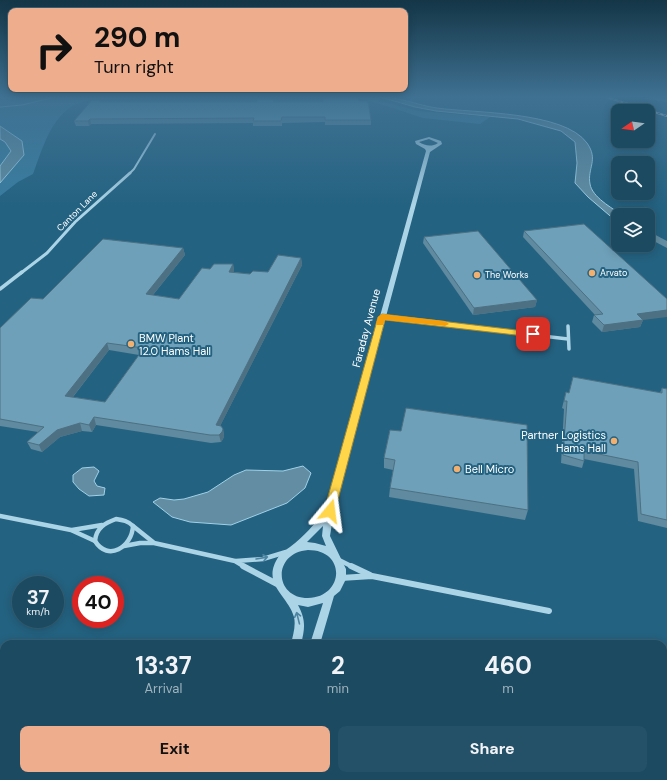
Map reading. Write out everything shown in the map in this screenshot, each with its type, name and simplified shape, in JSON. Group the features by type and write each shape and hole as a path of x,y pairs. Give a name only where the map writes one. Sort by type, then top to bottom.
{"street":[{"name":"Canton Lane","path":"0,289 47,253 75,222 134,169 155,134"},
{"name":"Faraday Avenue","path":"336,557 326,536 330,511 426,149 418,144 417,141 426,138 435,139 440,143 436,146"},
{"path":"426,149 436,146"},
{"path":"426,149 436,146"},
{"path":"382,317 568,339"},
{"path":"568,326 569,349"},
{"name":"Faraday Avenue","path":"290,551 316,529 330,511"},
{"path":"0,516 71,530 95,541 100,548 108,551 117,550 124,546 133,536 133,526"},
{"path":"71,530 103,525 116,519 121,519 129,522 154,543"},
{"path":"95,541 95,535 103,525"},
{"path":"124,546 140,543 154,543 235,561 263,559 307,546 323,548 336,557 372,576"},
{"path":"290,551 278,566 276,576 279,586 291,602 298,615 300,626 297,640"},
{"path":"285,594 296,600 311,602 320,601 330,595 337,588 341,578 340,565 336,557"},
{"path":"235,561 279,586"},
{"path":"341,578 372,576 549,611"},
{"path":"315,640 330,595"}],"shaded area":[{"path":"0,133 11,133 22,141 24,155 0,183 0,166 11,151 5,142 0,139"},
{"path":"11,133 49,133 33,174 18,182 0,196 0,183 24,155 22,141"},
{"path":"564,133 575,133 587,143 592,154 590,184 598,198 612,208 611,217 588,197 575,183 577,163 575,142"},
{"path":"0,139 5,142 11,151 0,166"},
{"path":"303,466 311,473 305,488 287,503 231,525 190,522 172,517 153,502 160,498 174,500 184,499 208,492 234,475 246,470 283,471"},
{"path":"94,467 99,471 94,481 97,486 105,488 104,495 89,496 79,489 73,482 73,475 82,468"}],"building":[{"name":"Arvato","path":"584,224 611,248 611,252 615,252 667,299 667,310 637,314 643,320 604,325 594,315 603,314 524,231"},
{"name":"The Works","path":"478,231 537,300 474,308 424,237"},
{"name":"BMW Plant 12.0 Hams Hall","path":"103,239 183,248 146,294 179,299 202,268 210,269 214,264 233,264 229,272 250,274 253,271 268,272 278,255 301,258 216,425 221,426 223,429 219,435 210,435 94,417 89,425 80,423 57,430 39,445 27,442 44,427 0,419 0,328 31,298 43,299","holes":["107,343 144,348 105,402 65,396"]},
{"name":"Partner Logistics Hams Hall","path":"573,377 662,393 662,388 667,389 667,520 641,514 638,462 584,451 584,461 563,455 567,401 564,401 566,392 569,393"},
{"name":"Bell Micro","path":"406,408 527,425 528,510 390,488 395,460 384,458 390,430 401,431"}],"waterway":[{"path":"655,238 667,245"}],"slow traffic":[{"path":"380,324 382,317 445,324"}],"place":[{"name":"Arvato","path":"592,273"},
{"name":"The Works","path":"477,275"},
{"name":"BMW Plant 12.0 Hams Hall","path":"131,344"},
{"name":"Partner Logistics Hams Hall","path":"614,441"},
{"name":"Bell Micro","path":"457,469"}],"route":[{"path":"330,511 382,317 533,334"}]}
